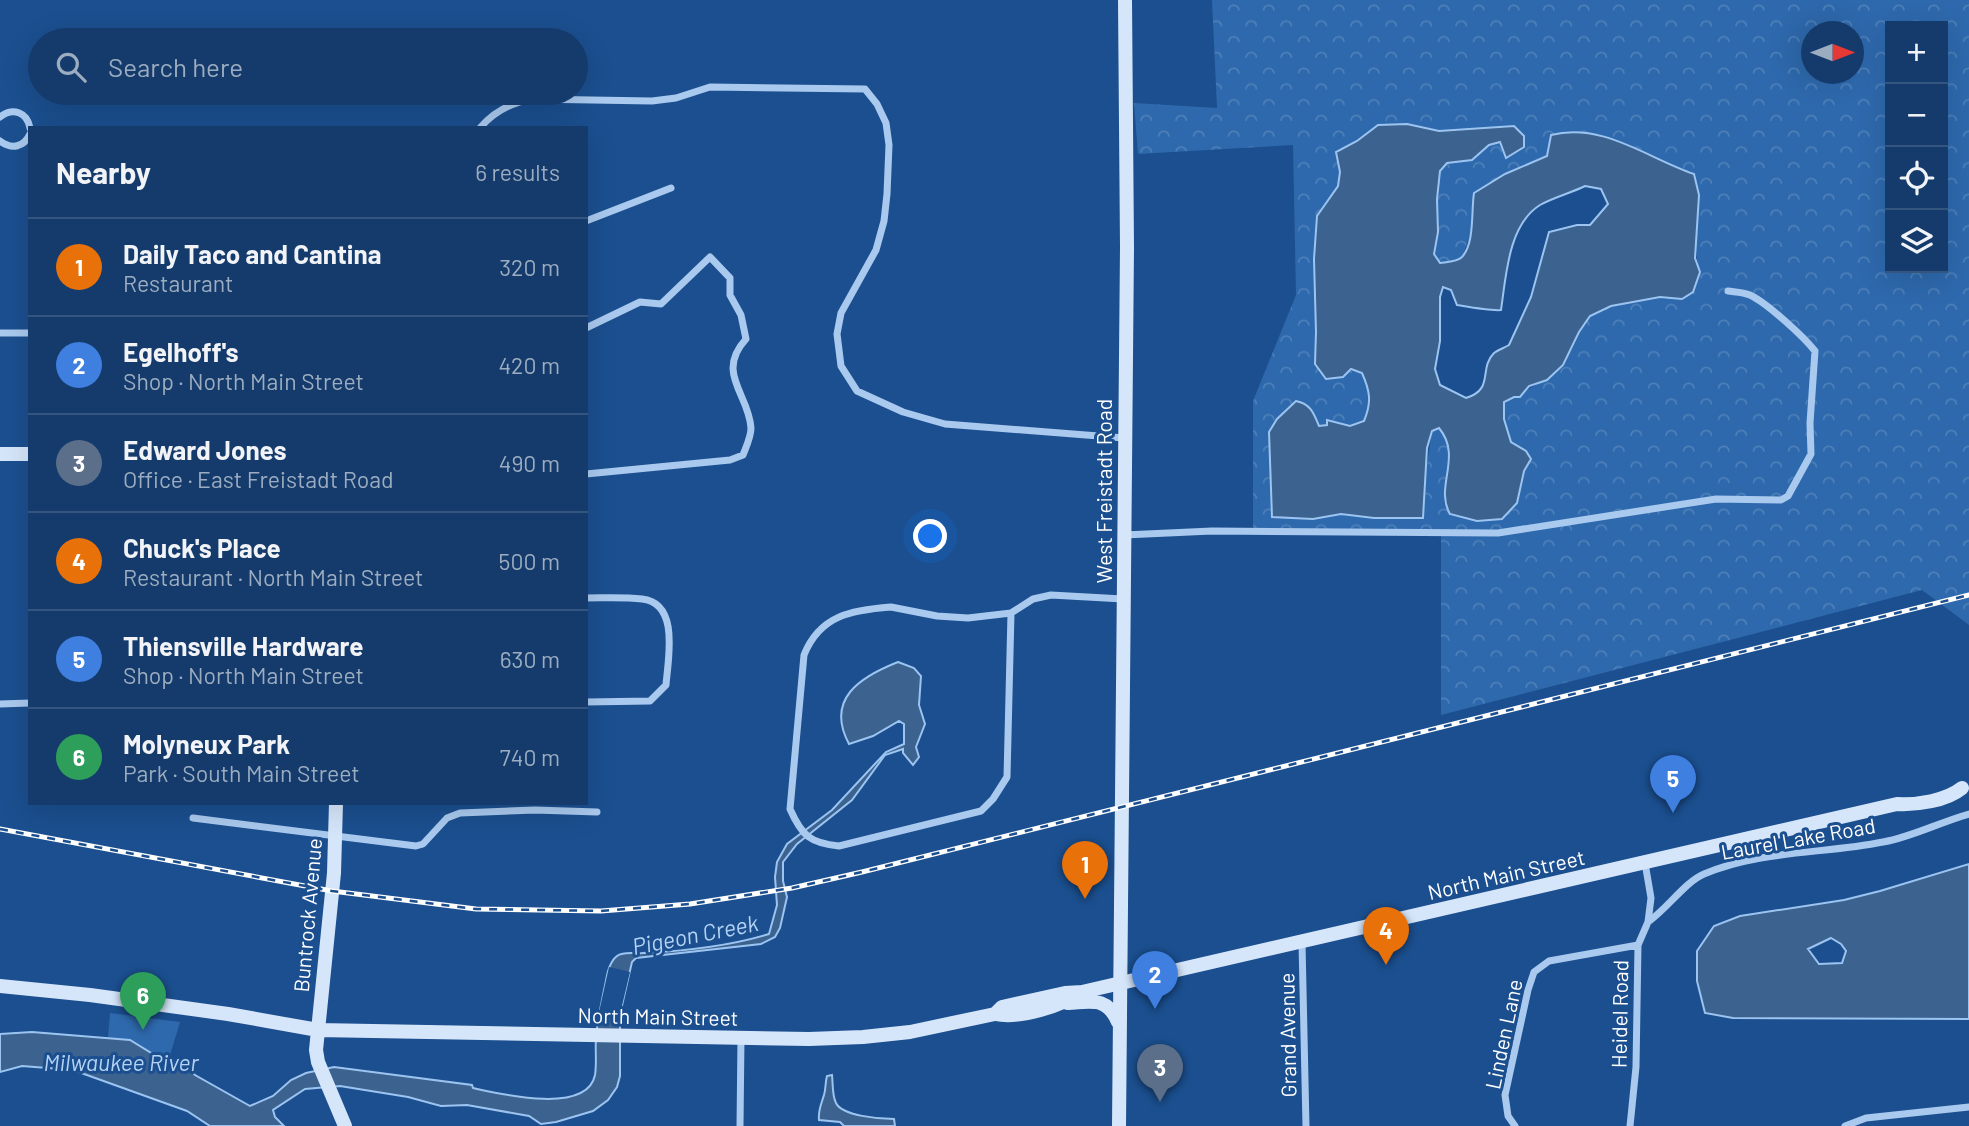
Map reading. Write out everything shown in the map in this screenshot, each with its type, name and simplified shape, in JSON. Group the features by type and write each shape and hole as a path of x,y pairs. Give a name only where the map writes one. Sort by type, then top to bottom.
{"main road":[{"name":"West Freistadt Road","path":"1119,1126 1126,247 1125,0"},
{"path":"0,454 28,454"},
{"name":"North Main Street","path":"995,1014 1002,1007 1302,943 1897,804 1910,805 1954,794 1965,788"},
{"name":"Buntrock Avenue","path":"336,805 336,836 316,1051 345,1126"},
{"name":"North Main Street","path":"0,986 228,1014 318,1030 741,1038 863,1037 910,1032 995,1014 1007,1016 1066,1003 1082,992"},
{"path":"1066,1003 1091,1001 1104,1004 1111,1010 1119,1027"}],"street":[{"path":"588,100 652,101 676,98 710,87 865,89 877,104 886,123 889,145 884,221 876,250 841,313 837,334 841,366 857,391 903,412 945,424 1124,438"},
{"path":"483,126 508,105"},
{"path":"0,117 7,112 19,112 28,120 30,126"},
{"path":"0,141 4,145 15,146 25,142 28,137"},
{"path":"588,220 671,188"},
{"path":"588,327 640,302 661,304 710,257 730,278 730,295 745,327 746,339 738,347 732,371 751,430 743,455 730,460 588,474"},
{"path":"1124,535 1212,531 1498,533 1716,499 1781,500 1788,496 1811,454 1810,423 1815,351 1762,302 1744,293 1728,291"},
{"path":"0,333 28,333"},
{"path":"1011,613 1007,777 993,799 981,811 964,817 839,846 822,844 809,838 790,809 804,655 809,642 824,624 843,615 891,607 937,617 968,618 1011,613 1033,599 1051,595 1123,599"},
{"path":"588,598 645,599 659,605 669,626 666,685 650,701 588,702"},
{"path":"0,704 28,704"},
{"path":"193,818 416,846 423,844 447,818 460,813 536,810 597,812"},
{"name":"Laurel Lake Road","path":"1648,922 1701,875 1729,865 1790,853 1885,842 1969,814"},
{"name":"Heidel Road","path":"1630,1126 1636,1067 1638,945 1648,922 1651,898 1645,863"},
{"name":"Grand Avenue","path":"1302,943 1306,1126"},
{"name":"Linden Lane","path":"1514,1126 1508,1116 1505,1095 1534,972 1549,961 1638,945"},
{"path":"740,1126 741,1038"},
{"path":"1845,1126 1866,1118 1969,1107"}],"green space":[{"path":"1212,0 1969,0 1969,625 1922,590 1441,715 1441,532 1253,532 1253,401 1296,295 1293,145 1138,154 1134,103 1217,108","holes":["1407,124 1439,131 1514,126 1507,157 1500,142 1489,145 1472,160 1446,163 1440,171 1438,232 1434,254 1440,263 1462,257 1472,230 1474,193 1505,174 1547,156 1548,147 1565,132 1617,140 1694,174 1697,199 1696,249 1700,272 1682,299 1633,300 1597,311 1581,329 1569,354 1550,376 1520,397 1504,402 1504,419 1511,442 1526,451 1531,459 1524,471 1517,503 1444,504 1449,455 1439,428 1432,431 1425,477 1406,519 1341,514 1313,519 1272,517 1272,501 1314,413 1319,426 1328,425 1327,421 1350,426 1364,421 1369,408 1369,392 1362,373 1315,364 1314,259 1317,216 1338,186 1340,172 1357,141 1378,125"]},
{"path":"110,1013 180,1022 168,1062 135,1042 108,1038"}],"water":[{"path":"1407,124 1439,131 1514,126 1524,136 1524,147 1506,158 1500,142 1489,145 1472,160 1447,163 1440,171 1438,232 1434,254 1440,263 1457,260 1466,251 1471,235 1474,193 1505,174 1547,156 1551,135 1570,132 1607,137 1694,174 1699,195 1695,258 1700,272 1693,292 1682,299 1660,297 1611,306 1590,316 1563,365 1547,380 1529,386 1520,397 1504,402 1504,419 1511,442 1526,451 1531,459 1524,471 1517,503 1502,519 1477,521 1450,514 1445,493 1449,450 1439,428 1432,431 1427,448 1423,518 1374,518 1341,514 1313,519 1272,517 1269,432 1277,419 1296,401 1309,407 1319,426 1327,425 1327,420 1350,426 1364,421 1367,414 1369,397 1362,373 1351,369 1343,377 1326,379 1315,364 1314,259 1317,216 1338,186 1340,172 1336,152 1357,141 1378,125","holes":["1585,186 1601,189 1608,204 1590,225 1577,225 1549,232 1531,297 1509,345 1489,359 1480,389 1466,398 1440,385 1435,369 1440,341 1440,297 1443,287 1451,290 1457,305 1501,310 1510,253 1521,225 1529,214 1545,202"]},
{"name":"Milwaukee River","path":"898,662 914,668 921,676 919,705 925,724 916,747 919,757 913,765 903,753 903,749 885,755 852,800 797,844 783,862 783,881 787,897 780,928 775,937 761,944 636,958 632,962 620,1014 620,1076 617,1087 608,1100 593,1111 541,1124 529,1116 467,1105 441,1106 408,1097 340,1086 305,1089 273,1110 275,1117 284,1126 210,1126 187,1111 73,1070 22,1066 0,1072 0,1034 32,1032 130,1040 166,1062 187,1066 195,1075 250,1106 273,1096 291,1080 306,1073 334,1067 472,1085 473,1088 521,1097 541,1099 576,1095 589,1087 595,1075 599,1014 608,972 617,956 707,947 769,934 777,905 777,862 787,844 832,810 886,752 904,744 904,724 899,721 873,736 849,744 841,714 844,702 859,683"},
{"path":"1969,864 1969,1019 1733,1018 1705,1013 1697,981 1697,951 1714,926 1740,916 1844,900","holes":["1831,938 1846,951 1842,963 1819,964 1808,949"]},
{"path":"832,1075 834,1097 840,1107 862,1116 894,1119 895,1126 844,1126 840,1122 819,1120 827,1076"}],"pier":[{"path":"609,967 630,972 620,1014 599,1012"}],"railway":[{"path":"0,829 332,891 476,909 601,911 690,904 792,888 862,872 1969,595"}],"place":[{"name":"Thiensville Hardware","path":"1673,813"},
{"name":"Daily Taco and Cantina","path":"1085,899"},
{"name":"Chuck's Place","path":"1386,965"},
{"name":"Egelhoff's","path":"1155,1009"},
{"name":"Molyneux Park","path":"143,1030"},
{"name":"Edward Jones","path":"1160,1102"}],"water label":[{"name":"Pigeon Creek","path":"695,934"}]}
